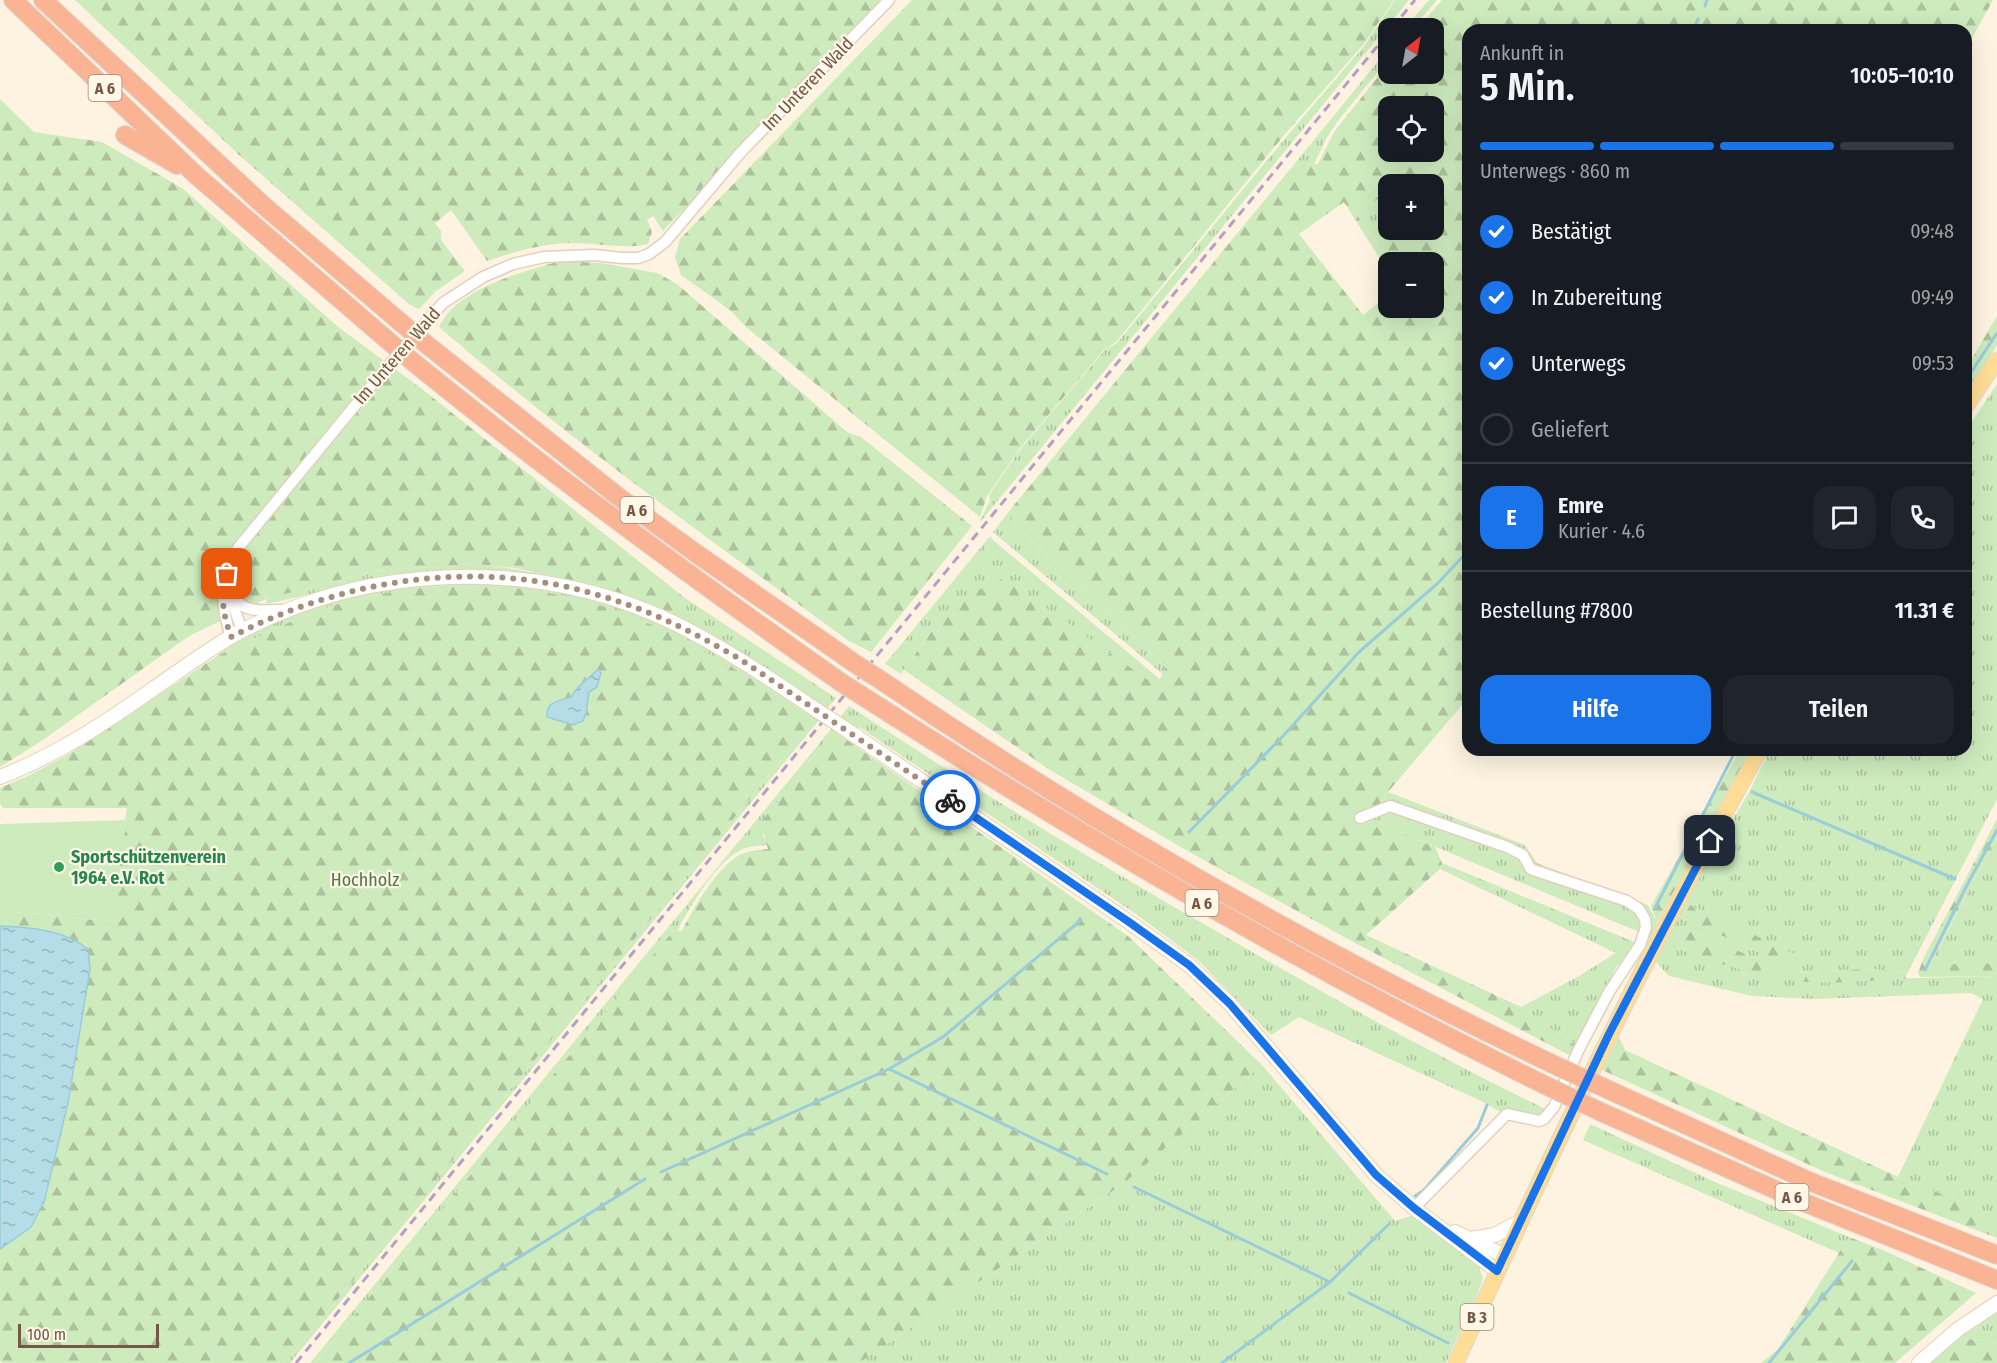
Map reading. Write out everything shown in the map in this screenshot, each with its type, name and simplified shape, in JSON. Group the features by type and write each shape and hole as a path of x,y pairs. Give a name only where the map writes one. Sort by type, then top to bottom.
{"highway":[{"name":"A 6","path":"13,0 197,176 412,361 607,514 702,584 864,697 997,782 1236,923 1351,986 1599,1111 1803,1202 1992,1278"},
{"name":"A 6","path":"44,0 255,198 426,344 620,498 697,554 856,664 991,753 1229,896 1438,1008 1561,1068 1811,1182 1997,1255"},
{"path":"125,135 197,176"}],"main road":[{"path":"1972,397 1997,360"},
{"path":"0,777 47,757 236,634 288,610 373,586 423,578 476,576 514,579 593,593 668,620 740,659 1189,965 1230,1004 1376,1175 1414,1208 1497,1271"},
{"name":"B 3","path":"1456,1363 1504,1256 1625,1002 1678,899 1757,756"},
{"path":"1431,1221 1504,1256"},
{"path":"1470,1239 1495,1235 1521,1221"},
{"path":"1919,1363 1958,1330 1997,1303"}],"street":[{"name":"Im Unteren Wald","path":"236,634 224,614 222,592 229,562 371,386 443,303 483,277 513,264 544,257 577,255 638,258 649,254 665,242 741,152 889,0"},
{"name":"Im Unteren Wald","path":"227,574 236,634"},
{"path":"229,592 236,603 249,608 259,611 288,610"},
{"path":"1360,818 1390,806 1507,847 1523,855 1533,870 1627,901 1640,909 1645,919 1646,927 1640,945 1609,992 1578,1051 1554,1107 1544,1119 1539,1121 1507,1114 1414,1208"}],"green space":[{"path":"75,0 882,0 663,231 653,216 647,220 652,232 648,244 638,246 579,243 548,245 487,261 451,210 435,223 441,231 441,240 465,271 436,291 419,309 410,305 238,154"},
{"path":"912,0 1394,0 1382,18 1378,18 1378,23 1363,45 1285,134 1116,342 1104,350 1021,447 987,496 980,517 747,328 731,311 681,275 675,257 680,239"},
{"path":"1395,0 1409,0 1394,18 1383,18"},
{"path":"1429,0 1437,0 1422,18 1414,18"},
{"path":"1442,0 1993,0 1972,38 1972,24 1462,24 1462,705 1388,792 1371,817 1381,824 1435,847 1442,863 1440,869 1366,935 1521,1007 1576,1046 1571,1056 1357,944 1191,853 1050,770 904,670 938,622 970,594 1004,578 1152,683 1160,679 1166,666 1013,523 1010,510 1291,168 1303,163 1318,164 1334,132 1378,77 1378,84 1444,84 1444,18 1427,18"},
{"path":"1378,26 1378,38 981,521 990,501 989,495 1022,447 1105,350 1117,343 1365,45"},
{"path":"1378,61 1378,72 1338,121 1314,164 1303,163 1291,168"},
{"path":"0,99 34,132 102,142 182,188 337,326 422,389 685,598 671,613 595,586 515,568 476,564 373,571 266,599 189,636 40,742 0,767"},
{"path":"1378,198 1378,240 1389,240 1379,248 1357,215"},
{"path":"560,261 601,263 657,273 677,284 847,432 861,437 972,526 871,652 849,641 641,488 539,410 439,327 460,302 475,292 509,277"},
{"path":"1997,316 1997,345 1972,384 1972,358"},
{"path":"1997,384 1997,799 1908,972 1869,969 1806,973 1785,971 1675,924 1799,981 1997,976 1997,1216 1898,1177 1983,999 1971,993 1817,999 1752,996 1669,976 1653,959 1683,902 1748,794 1767,756 1972,756 1972,422","holes":["1690,905 1794,955 1787,965 1683,918"]},
{"path":"1010,510 1013,523 1166,666 1164,675 993,532"},
{"path":"990,536 1160,679 1152,683 938,622 901,674 885,664"},
{"path":"476,564 526,571 575,582 671,613 685,598 836,698 827,709 706,635 515,574 476,571 422,573 267,604 266,599 373,571"},
{"path":"476,582 564,592 622,609 702,646 804,708 803,710 819,720 290,1363 285,1363 814,721 800,709 732,668 663,630 476,584 424,587 334,605 288,623 219,655 217,652 293,614 354,594 400,586"},
{"name":"Hochholz","path":"476,584 515,588 572,598 610,608 651,624 694,646 800,709 814,721 285,1363 2,1363 0,1361 0,1249 31,1227 44,1202 68,1103 90,969 18,927 0,926 0,911 110,922 127,808 3,808 0,803 0,788 69,754 219,655 288,623 334,605 423,587","holes":["592,676 587,700 551,705 569,698 583,681"]},
{"path":"849,706 1028,820 1251,952 1424,1047 1556,1114 1541,1127 1509,1117 1483,1102 1299,1017 1271,1035 1199,961 1136,914 859,727 857,728 840,717"},
{"path":"832,728 835,730 801,772 763,835 767,845 742,849 730,857 712,875 678,930 674,930 315,1363 310,1363"},
{"path":"834,731 1128,936 1262,1065 1123,1184 859,1363 315,1363 674,930 682,931 700,899 717,876 735,858 744,853 768,849 761,822"},
{"path":"1737,756 1748,756 1657,922 1651,906"},
{"path":"1388,792 1525,845 1537,863 1648,905 1657,922 1651,937 1381,824 1371,818"},
{"path":"1997,819 1997,838 1929,965 1997,963 1997,976 1920,977 1918,973 1924,957"},
{"name":"Sportschützenverein 1964 e.V. Rot","path":"127,820 110,922 0,911 0,824"},
{"path":"1997,838 1997,963 1929,966"},
{"path":"1442,863 1637,943 1626,961 1617,966 1576,1046 1521,1007 1616,953 1440,869"},
{"path":"1690,905 1795,954 1787,965 1683,918"},
{"path":"1675,924 1785,971 1806,973 1869,969 1908,972 1905,979 1838,982 1798,981 1764,975 1697,956 1664,943"},
{"path":"1619,1037 1625,1050 1898,1177 1997,1216 1997,1238 1825,1172 1602,1070"},
{"path":"1262,1065 1395,1221 1414,1215 1478,1265 1483,1278 1446,1363 859,1363 1123,1184"},
{"path":"1590,1124 1715,1182 1849,1237 1839,1253 1583,1140"},
{"path":"1849,1237 1883,1250 1976,1293 1895,1363 1761,1363 1778,1349"},
{"path":"1997,1307 1997,1343 1954,1337"},
{"path":"1954,1337 1997,1343 1997,1363 1926,1363"}],"water":[{"path":"598,669 601,673 597,687 589,692 583,721 573,725 547,717 547,711 552,704 572,696 578,687"},
{"path":"0,926 35,929 69,938 88,949 90,969 68,1103 44,1202 31,1227 0,1249"}],"waterway":[{"path":"1705,6 1707,0"},
{"path":"1696,24 1698,19"},
{"path":"1972,371 1997,333"},
{"path":"1189,832 1284,735 1359,652 1438,583 1462,557"},
{"path":"1655,908 1733,756"},
{"path":"1752,792 1955,879"},
{"path":"1925,970 1997,830"},
{"path":"661,1172 889,1069 943,1037 1081,920"},
{"path":"889,1069 1107,1174"},
{"path":"1415,1196 1424,1190 1478,1128 1487,1105"},
{"path":"349,1363 645,1179"},
{"path":"1134,1187 1330,1282"},
{"path":"1222,1363 1330,1282 1388,1225"},
{"path":"1769,1363 1852,1261"},
{"path":"1349,1293 1448,1343"}],"railway":[{"path":"1400,18 1415,0"},
{"path":"296,1363 1378,45"}],"way so far":[{"path":"227,574 222,592 224,614 231,637 306,604 373,586 423,578 476,576 514,579 593,593 668,620 704,638 740,659 950,800"}],"place":[{"name":"Sportschützenverein 1964 e.V. Rot","path":"59,867"}],"route":[{"path":"950,800 1189,965 1230,1004 1376,1175 1414,1208 1497,1271 1609,1034 1710,841"}]}
